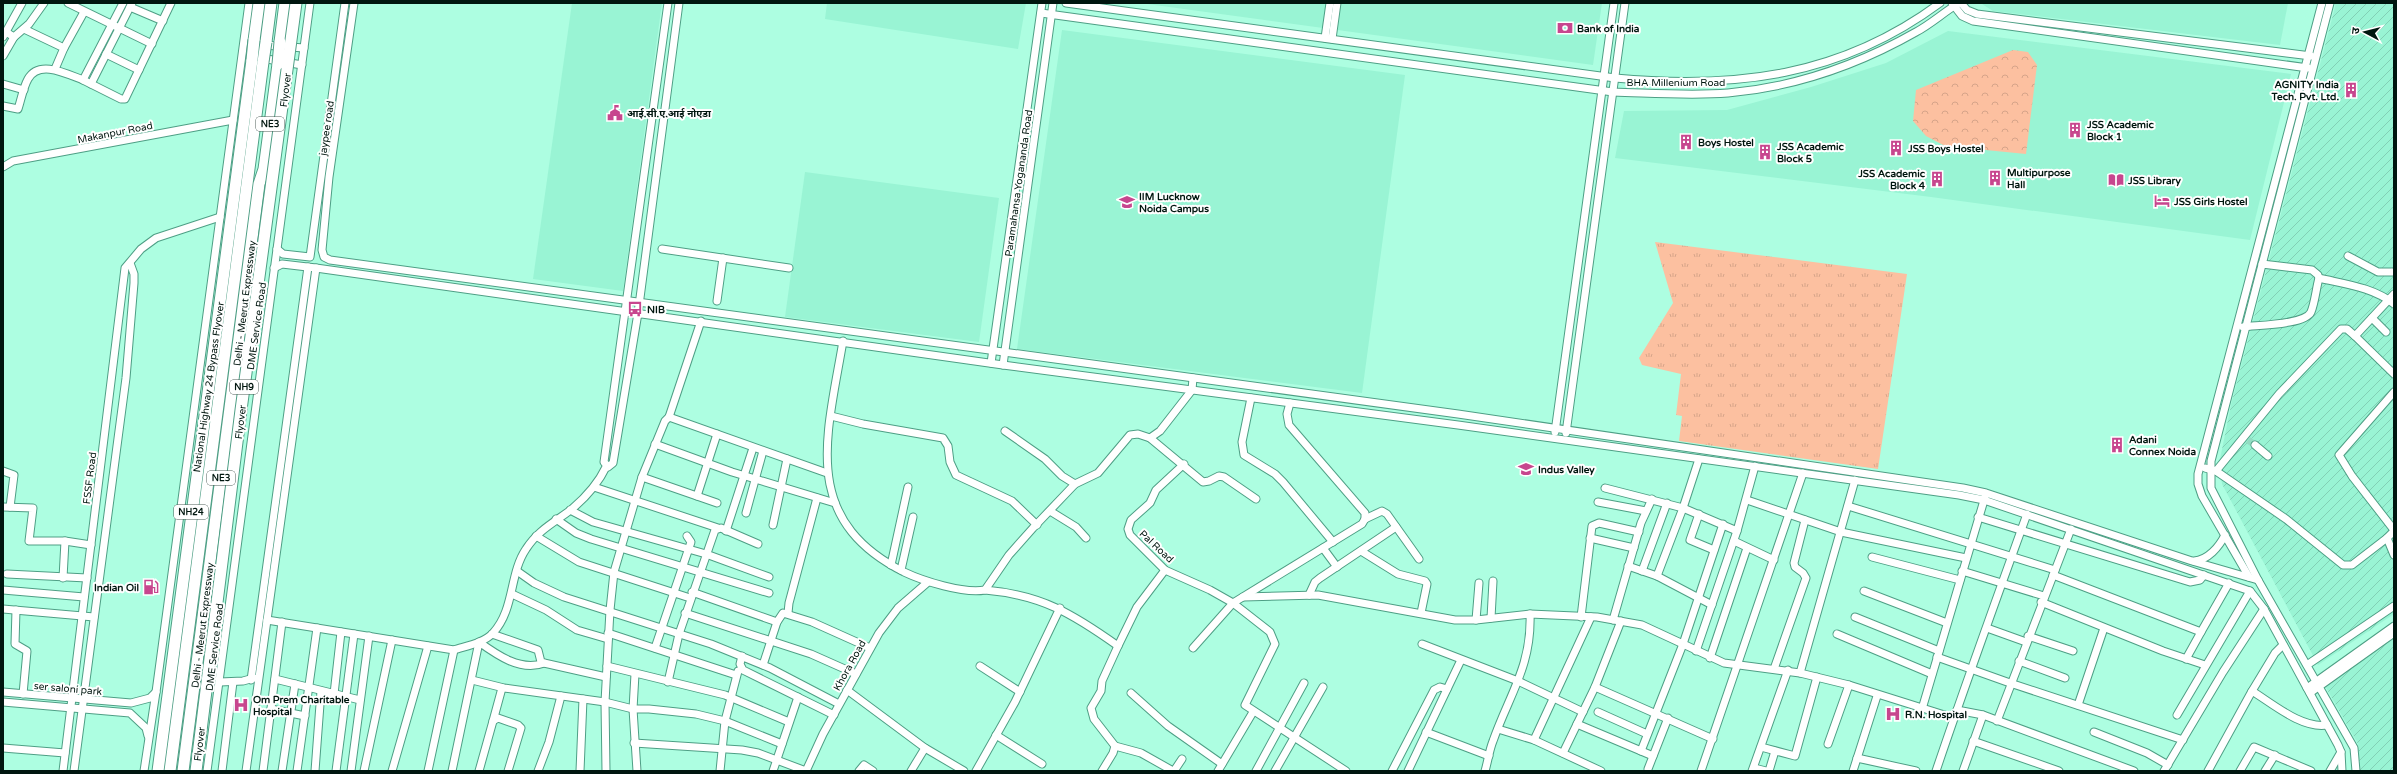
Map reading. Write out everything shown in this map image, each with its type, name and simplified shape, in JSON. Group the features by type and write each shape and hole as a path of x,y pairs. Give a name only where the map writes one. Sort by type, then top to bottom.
{"highway":[{"name":"National Highway 24 Bypass Flyover","path":"158,771 259,3"},
{"name":"Delhi - Meerut Expressway","path":"170,771 271,3"},
{"name":"Delhi - Meerut Expressway","path":"183,771 259,184 264,169 285,3"},
{"name":"Flyover","path":"196,771 241,410 296,3"}],"street":[{"path":"14,37 4,34 22,3"},
{"path":"3,56 14,37 24,29 44,3"},
{"path":"68,3 152,44"},
{"path":"83,80 123,3"},
{"path":"3,106 17,110 28,78 34,73 55,69 83,80 123,100 171,3"},
{"path":"144,771 156,692 248,3"},
{"name":"DME Service Road","path":"207,771 310,3"},
{"path":"277,249 283,254 310,257 345,3"},
{"name":"jaypee road","path":"354,3 332,158 322,250 324,257 330,260 628,302"},
{"path":"606,467 604,462 627,311 668,3"},
{"path":"267,620 454,650 479,642 492,634 505,614 512,594 517,571 525,550 536,536 556,519 570,510 594,487 606,467 611,466 613,463 640,303 679,3"},
{"name":"Paramahansa Yogananda Road","path":"991,363 1042,3"},
{"name":"Paramahansa Yogananda Road","path":"1003,365 1053,3"},
{"name":"BHA Millenium Road","path":"1066,3 1646,81 1732,81 1781,75 1822,64 1857,50 1916,20 1940,3"},
{"path":"1328,39 1330,3"},
{"path":"1328,39 1337,3"},
{"path":"1554,438 1614,3"},
{"path":"1565,440 1625,3"},
{"path":"2322,3 2312,56 2246,327 2210,488 2258,580 2354,748 2356,771"},
{"path":"2312,56 2330,3"},
{"path":"1958,4 1977,14 2312,56"},
{"path":"1958,4 1959,12 1973,21 2309,68"},
{"name":"BHA Millenium Road","path":"1041,13 1613,92 1679,94 1728,93 1797,81 1859,61 1917,32 1958,4"},
{"path":"91,84 131,5 163,21"},
{"path":"55,69 64,48 84,12"},
{"path":"24,29 64,48"},
{"path":"243,41 304,48"},
{"path":"106,54 139,70"},
{"path":"241,57 248,56 302,65"},
{"path":"2249,577 2202,496 2198,484 2199,466 2309,68"},
{"path":"3,84 24,90"},
{"name":"Makanpur Road","path":"3,167 13,161 233,120"},
{"path":"324,157 332,158"},
{"name":"FSSF Road","path":"63,771 125,268 141,248 156,238 220,218"},
{"path":"662,249 789,268"},
{"path":"2348,256 2378,272 2394,272"},
{"path":"717,301 722,258"},
{"path":"74,771 124,390 134,283 134,274 130,263"},
{"path":"274,268 282,264 701,321 1003,365 1554,438 1855,480 1985,496 2027,514 2250,591 2264,609 2341,752 2342,771"},
{"path":"2262,264 2312,270 2318,275 2319,278 2363,288 2392,302"},
{"path":"251,680 267,591 312,268"},
{"path":"2237,328 2295,321 2307,317 2311,312 2319,278"},
{"path":"2355,336 2372,318 2392,302 2394,294"},
{"path":"628,302 1556,428 1963,488 2192,561 2258,580"},
{"path":"2372,318 2386,332"},
{"path":"606,771 606,677 614,572 642,477 655,444 669,417 701,321"},
{"path":"2213,471 2246,438 2287,384 2341,329 2347,330 2355,336 2394,374"},
{"path":"843,342 827,441 827,474 835,503 849,531 857,540 876,556 891,565 928,582 968,591 985,590 1017,595 1060,608 1080,619 1118,646"},
{"path":"1150,438 1160,430 1192,390 1193,378"},
{"path":"111,387 124,390"},
{"path":"2199,466 2213,471 2286,519 2343,565 2352,565 2387,538 2394,530 2339,457 2394,392"},
{"path":"1252,398 1242,442 1244,455 1276,474 1333,542"},
{"path":"1193,648 1233,603 1362,524 1365,519 1365,513 1289,425 1287,414 1290,403"},
{"path":"831,416 863,424 943,438 948,446 950,462 956,475 1012,502 1036,525"},
{"path":"669,417 827,474"},
{"path":"1005,431 1045,459 1062,476 1074,484"},
{"path":"698,496 717,434"},
{"path":"985,590 1009,555 1074,484 1098,473 1130,434 1138,434 1150,438 1184,464 1203,482 1219,476 1224,477 1256,499"},
{"path":"655,444 754,479 835,503"},
{"path":"2255,445 2268,456"},
{"path":"726,530 753,448"},
{"path":"746,513 754,479 763,451"},
{"path":"773,525 787,459"},
{"path":"1657,576 1683,508 1698,459"},
{"name":"Pal Road","path":"1184,464 1156,490 1150,503 1128,524 1130,535 1166,570 1210,590 1233,603 1270,632 1275,644 1245,702 1247,708 1253,712"},
{"path":"1696,651 1734,542 1747,500 1755,466"},
{"path":"3,471 14,475 7,507 33,508 29,541 65,541 91,544"},
{"path":"1701,771 1803,473"},
{"path":"642,477 717,503"},
{"path":"1800,673 1855,480"},
{"path":"594,487 726,530 758,544"},
{"path":"891,565 908,487"},
{"path":"1605,488 1683,508 1737,531"},
{"path":"1922,709 1985,496"},
{"path":"788,613 788,603 817,498"},
{"path":"1613,620 1628,566 1646,511 1652,499"},
{"path":"1747,500 1841,532 1966,558"},
{"path":"1598,502 1646,511"},
{"path":"96,503 108,509"},
{"path":"1642,571 1667,503"},
{"path":"1848,506 2012,556 2201,632"},
{"path":"570,510 589,520 706,554 769,577"},
{"path":"1050,511 1076,527 1086,538"},
{"path":"1365,519 1382,511 1396,527 1419,560"},
{"path":"1699,514 1690,540 1714,550"},
{"path":"1936,771 1971,668 1987,628 2027,514"},
{"path":"901,570 914,517"},
{"path":"1978,517 2190,582 2200,580 2204,575"},
{"path":"556,519 576,533 682,568 769,593"},
{"path":"1774,669 1806,578 1795,567 1794,563 1805,520"},
{"path":"1581,617 1592,526 1599,523 1639,532"},
{"path":"1641,751 1654,713 1683,644 1723,524"},
{"path":"1309,595 1315,582 1396,527"},
{"path":"668,682 676,655 679,634 691,595 715,530 718,528"},
{"path":"1997,721 2042,599 2071,529"},
{"path":"2192,561 2207,557 2219,546 2225,535"},
{"path":"536,536 580,562 672,592 691,595 777,622"},
{"path":"655,648 672,592 682,568 690,542 687,536"},
{"path":"1590,538 1634,548"},
{"path":"2387,538 2394,555"},
{"path":"63,578 65,541"},
{"path":"1734,542 1774,560"},
{"path":"1323,548 1337,567"},
{"path":"1710,658 1748,548"},
{"path":"1361,551 1398,574 1425,581 1427,584 1421,613"},
{"path":"1872,557 1960,580"},
{"path":"1628,566 1657,576 1712,605"},
{"path":"1166,570 1137,607 1102,681 1101,691 1091,708 1094,719 1116,746 1142,753 1173,771 1182,759"},
{"path":"517,571 548,590 742,656 763,665 839,704"},
{"path":"1962,571 2003,583 2042,599 2104,628 2205,665"},
{"path":"7,574 87,578"},
{"path":"1491,618 1493,581"},
{"name":"Khora Road","path":"806,771 814,751 839,704 887,620 898,608 928,582"},
{"path":"1476,620 1479,583"},
{"path":"2186,659 2229,583"},
{"path":"3,590 84,597"},
{"path":"246,771 267,620 267,591"},
{"path":"1864,591 1947,623"},
{"path":"2177,715 2205,665 2250,591"},
{"path":"512,594 546,610 578,630 655,648 736,675"},
{"path":"1243,597 1309,595 1455,620 1476,620 1530,614 1591,617 1621,621 1642,625 1710,658 1737,666 1788,670 1849,685 1877,696 1954,718"},
{"path":"2306,665 2394,606"},
{"path":"976,771 1020,692 1060,608"},
{"path":"3,609 94,617"},
{"path":"2094,732 2147,753 2166,768 2223,672 2264,609"},
{"path":"16,610 15,644 26,649 27,651 23,694"},
{"path":"686,613 770,642 811,654 856,674"},
{"path":"763,665 777,622 783,613 788,613 870,648"},
{"path":"1486,771 1489,756 1498,729 1518,681 1530,643 1530,614"},
{"path":"1534,740 1591,617"},
{"path":"1855,618 2010,684 2183,740"},
{"path":"1563,753 1595,687 1621,621"},
{"path":"263,771 282,622"},
{"path":"2309,691 2394,626"},
{"path":"297,771 317,628"},
{"path":"1987,628 2073,651"},
{"path":"2078,705 2104,628"},
{"path":"334,694 341,632"},
{"path":"2318,684 2394,633"},
{"path":"336,771 354,634"},
{"path":"492,634 538,650 540,659 544,663"},
{"path":"1837,634 1932,674"},
{"path":"351,771 369,636"},
{"path":"364,771 392,640"},
{"path":"479,642 513,662 533,666 544,663 606,677"},
{"path":"452,771 479,642"},
{"path":"1422,644 1518,681 1583,712"},
{"path":"2208,771 2252,691 2275,653 2283,645"},
{"path":"392,771 428,646"},
{"path":"428,771 454,650"},
{"path":"720,771 725,721 730,696 742,656"},
{"path":"1408,771 1461,660"},
{"path":"2019,661 2066,678"},
{"path":"607,666 730,696 789,722"},
{"path":"740,666 743,670 834,715"},
{"path":"980,666 1020,692"},
{"path":"1775,751 1767,771 1753,769 1788,670"},
{"path":"220,682 251,680 259,674"},
{"path":"635,674 633,709 637,771"},
{"path":"1761,747 1795,756 1817,677"},
{"path":"275,679 360,700"},
{"path":"472,680 502,688 605,702 633,709 649,709 696,714 725,721 782,744"},
{"path":"222,771 233,682"},
{"path":"1256,771 1304,683"},
{"path":"282,771 295,684"},
{"path":"1828,744 1849,685"},
{"path":"1275,771 1323,687"},
{"path":"1595,687 1713,738"},
{"path":"479,771 502,688"},
{"path":"1392,771 1434,690 1440,688 1447,689"},
{"path":"847,690 925,748 964,771"},
{"path":"315,771 321,691"},
{"path":"2252,691 2300,720 2320,726 2327,726"},
{"name":"ser saloni park","path":"3,692 131,704 150,698 156,692"},
{"path":"1131,693 1168,726 1222,764"},
{"path":"538,771 549,742 561,696"},
{"path":"1853,771 1877,696"},
{"path":"773,771 778,760 798,697"},
{"path":"580,771 583,699"},
{"path":"3,702 130,713 146,728 148,740"},
{"path":"271,710 305,716"},
{"path":"1957,710 1983,715 2134,771"},
{"path":"1218,771 1253,712 1346,771"},
{"path":"1598,712 1647,734"},
{"path":"1963,771 1983,715"},
{"path":"492,721 498,718 518,725 521,728 508,771"},
{"path":"1648,769 1668,718"},
{"path":"1577,724 1653,756"},
{"path":"1498,729 1534,740 1601,771"},
{"path":"1426,732 1489,756"},
{"path":"996,735 1042,764"},
{"path":"1973,742 2059,771"},
{"path":"634,743 758,753 806,771"},
{"path":"1102,771 1113,754 1116,746"},
{"path":"2240,771 2254,746 2275,755 2296,768 2311,771"},
{"path":"3,748 65,753"},
{"path":"911,771 925,748"},
{"path":"2330,771 2341,752"},
{"path":"2266,771 2275,755"},
{"path":"1857,758 1916,771"},
{"path":"859,771 862,766 866,765 873,771"}],"shaded area":[{"path":"572,3 662,3 623,291 533,279"},
{"path":"827,3 1026,3 1018,49 825,19"},
{"path":"1140,3 1602,3 1593,65"},
{"path":"2288,3 2280,45 1993,11 1982,4"},
{"path":"2336,3 2394,3 2394,614 2318,665 2222,484 2219,464 2231,405"},
{"path":"1062,30 1405,75 1362,393 1017,349"},
{"path":"1948,31 2291,74 2250,240 1931,197 1615,158 1624,111 1727,110 1811,87 1886,63"},
{"path":"805,172 999,198 979,342 785,317"},
{"path":"2394,639 2394,771 2360,771 2358,744 2325,686"}],"green space":[{"path":"2013,50 2028,52 2037,65 2026,154 1945,146 1926,136 1913,121 1916,90"},
{"path":"1655,242 1907,274 1878,469 1679,441 1682,416 1676,415 1681,374 1642,365 1639,358 1673,303"}],"tunnel":[{"path":"2248,440 2255,445"}],"place":[{"name":"Bank of India","path":"1565,28"},
{"name":"AGNITY India Tech. Pvt. Ltd.","path":"2351,90"},
{"name":"आई.सी.ए.आई नोएडा","path":"615,113"},
{"name":"JSS Academic Block 1","path":"2075,130"},
{"name":"Boys Hostel","path":"1686,142"},
{"name":"JSS Boys Hostel","path":"1896,148"},
{"name":"JSS Academic Block 5","path":"1765,152"},
{"name":"Multipurpose Hall","path":"1995,178"},
{"name":"JSS Academic Block 4","path":"1937,179"},
{"name":"JSS Library","path":"2116,180"},
{"name":"JSS Girls Hostel","path":"2162,201"},
{"name":"IIM Lucknow Noida Campus","path":"1127,202"},
{"name":"NIB","path":"635,309"},
{"name":"Adani Connex Noida","path":"2117,445"},
{"name":"Indus Valley","path":"1526,469"},
{"name":"Indian Oil","path":"151,587"},
{"name":"Om Prem Charitable Hospital","path":"241,705"},
{"name":"R.N. Hospital","path":"1893,714"}]}
